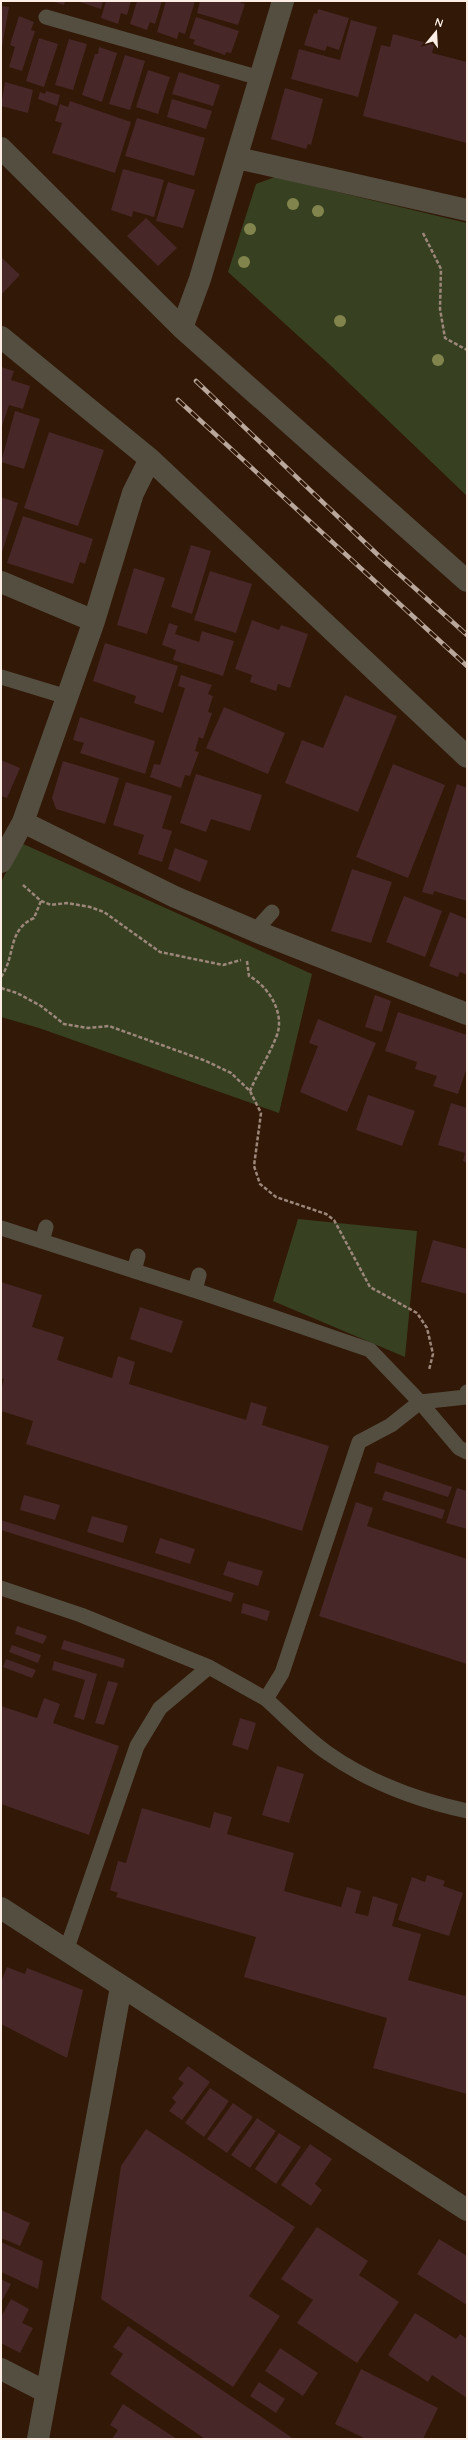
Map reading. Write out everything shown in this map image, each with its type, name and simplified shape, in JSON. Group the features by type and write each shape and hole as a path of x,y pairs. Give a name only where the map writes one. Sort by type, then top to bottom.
{"street":[{"path":"182,328 200,279 283,1"},
{"path":"1,148 182,328 467,581"},
{"path":"237,158 467,210"},
{"path":"1,337 150,458 467,757"},
{"path":"1,862 23,822 94,620 133,493 150,458"},
{"path":"1,582 94,620"},
{"path":"23,822 175,897 255,931 467,1014"},
{"path":"1,1908 467,2210"},
{"path":"38,2439 121,1987"},
{"path":"1,2369 46,2392"}],"lane":[{"path":"46,17 260,78"},
{"path":"1,677 67,697"},
{"path":"255,931 272,912"},
{"path":"1,1228 44,1234 134,1271 195,1290 370,1350 420,1402 459,1448 467,1452"},
{"path":"134,1271 138,1256"},
{"path":"195,1290 199,1275"},
{"path":"266,1699 282,1673 359,1442 391,1425 420,1402 466,1396 467,1392"},
{"path":"1,1588 81,1615 209,1667 266,1699 326,1752 381,1783 426,1802 467,1811"},
{"path":"66,1951 137,1746 160,1708 209,1667"}],"path":[{"path":"413,198 410,209 441,269 440,309 446,338 467,350"},
{"path":"18,881 41,901 50,905 68,904 90,907 104,912 160,952 223,965 246,959 249,976 264,985 271,998 279,1020 277,1034 250,1091"},
{"path":"1,977 7,969 18,931 24,923 34,918 41,901"},
{"path":"1,988 17,993 41,1006 64,1024 88,1028 108,1026 206,1061 231,1073 250,1091 261,1113 254,1166 260,1184 276,1197 326,1214 334,1220 370,1287 417,1313 427,1328 433,1354 420,1402"}],"green space":[{"path":"275,177 467,223 467,496 327,362 228,272 256,184"},
{"path":"21,843 312,974 279,1113 39,1028 1,1017 1,882"},
{"path":"298,1219 417,1231 405,1357 273,1301"}],"building":[{"path":"51,1 65,1 64,5"},
{"path":"77,1 103,1 101,9"},
{"path":"106,1 131,1 127,15 121,13 118,24 101,18"},
{"path":"137,1 162,1 155,24 150,22 147,30 130,24"},
{"path":"166,1 195,1 185,34 179,32 177,39 157,32"},
{"path":"200,1 236,1 245,4 238,25 197,13"},
{"path":"1,6 9,7 2,47 1,47"},
{"path":"318,9 349,18 339,50 327,46 325,51 304,45 314,13 317,14"},
{"path":"19,16 34,22 31,30 35,31 22,71 9,67 15,47 10,45"},
{"path":"196,17 239,31 231,53 226,52 225,55 193,44 195,40 189,38"},
{"path":"351,20 377,27 358,97 291,79 299,49 340,60"},
{"path":"393,34 434,45 432,53 467,62 467,143 363,116 381,45 390,47"},
{"path":"39,38 58,44 44,87 26,81"},
{"path":"69,39 87,44 73,90 55,85"},
{"path":"99,47 117,53 102,102 82,95 95,54 98,54"},
{"path":"125,55 145,61 130,110 109,104"},
{"path":"148,70 170,77 158,114 136,107"},
{"path":"179,72 220,85 213,106 172,94"},
{"path":"5,82 33,90 28,113 1,106"},
{"path":"285,88 323,99 311,145 308,144 306,149 271,139"},
{"path":"46,91 60,95 57,106 38,99 40,92 45,94"},
{"path":"172,99 212,111 206,129 167,117"},
{"path":"70,101 131,122 115,173 52,153 62,123 55,121 60,104 68,107"},
{"path":"137,118 205,138 194,176 125,156"},
{"path":"123,169 164,180 154,217 133,211 132,217 111,210"},
{"path":"168,182 195,190 183,228 156,221"},
{"path":"146,218 177,248 158,266 127,236"},
{"path":"1,257 20,275 1,295"},
{"path":"1,367 14,371 11,380 30,386 23,409 9,405 1,429"},
{"path":"15,411 40,419 24,469 1,462"},
{"path":"49,432 104,450 78,526 24,508"},
{"path":"1,497 18,503 1,555"},
{"path":"23,516 93,539 85,564 80,562 73,584 7,563"},
{"path":"191,545 211,551 192,614 171,607"},
{"path":"134,568 165,578 147,634 117,625"},
{"path":"210,571 252,584 236,633 194,620"},
{"path":"252,620 279,630 281,625 308,634 290,688 278,684 276,691 250,682 252,675 235,669"},
{"path":"169,623 178,626 175,634 199,642 202,631 234,641 223,676 173,660 176,650 162,645"},
{"path":"105,643 178,666 163,713 134,703 136,696 93,681"},
{"path":"181,675 212,685 208,694 213,696 208,712 212,713 203,739 199,737 195,751 199,752 190,776 185,775 181,788 150,777 154,764 160,765 185,688 178,686"},
{"path":"345,695 397,716 358,812 285,783 302,740 323,748"},
{"path":"224,707 285,733 268,774 206,748"},
{"path":"80,717 155,741 145,774 80,753 84,743 73,740"},
{"path":"1,760 20,768 7,798 1,796"},
{"path":"63,761 119,778 105,824 56,809 52,798"},
{"path":"393,764 445,785 408,878 356,857"},
{"path":"196,774 262,795 250,831 211,819 206,832 180,823"},
{"path":"126,782 172,796 162,828 172,831 162,862 138,854 144,835 113,825"},
{"path":"457,784 467,788 467,901 434,891 433,895 422,892"},
{"path":"175,848 208,861 200,882 168,869"},
{"path":"352,869 392,882 371,943 331,931"},
{"path":"404,896 442,911 425,957 386,942"},
{"path":"450,912 467,919 467,975 460,972 458,977 429,966"},
{"path":"375,995 391,1001 382,1032 365,1027"},
{"path":"398,1012 467,1035 467,1067 458,1094 433,1086 437,1076 415,1069 417,1062 385,1051"},
{"path":"318,1019 376,1043 347,1112 300,1092 318,1046 309,1043"},
{"path":"368,1095 415,1111 402,1146 356,1130"},
{"path":"451,1103 467,1108 467,1163 463,1161 465,1153 438,1145"},
{"path":"433,1240 467,1249 467,1294 421,1282"},
{"path":"1,1282 42,1295 32,1327 64,1337 57,1360 112,1378 118,1356 135,1362 129,1384 246,1420 251,1402 267,1407 262,1425 329,1446 302,1531 26,1444 33,1421 1,1411 1,1389 4,1379 1,1378"},
{"path":"140,1307 183,1321 172,1353 130,1339"},
{"path":"377,1462 452,1487 448,1497 374,1473"},
{"path":"457,1488 467,1491 467,1529 446,1523"},
{"path":"385,1491 445,1510 442,1519 382,1500"},
{"path":"24,1495 60,1505 55,1520 20,1510"},
{"path":"356,1502 373,1508 367,1526 467,1559 467,1664 319,1616"},
{"path":"92,1516 128,1526 123,1543 87,1532"},
{"path":"1,1520 234,1593 231,1602 1,1530"},
{"path":"160,1538 195,1549 190,1564 155,1553"},
{"path":"228,1561 263,1571 258,1586 223,1575"},
{"path":"243,1603 270,1611 267,1621 241,1613"},
{"path":"17,1626 47,1636 43,1644 15,1634"},
{"path":"64,1640 125,1659 123,1668 61,1649"},
{"path":"12,1645 41,1655 38,1663 9,1652"},
{"path":"6,1659 36,1670 32,1678 3,1667"},
{"path":"54,1661 97,1674 84,1720 74,1717 85,1680 52,1670"},
{"path":"108,1681 118,1683 104,1725 95,1723"},
{"path":"44,1698 60,1704 53,1723 119,1746 89,1835 1,1804 1,1706 37,1718"},
{"path":"240,1718 256,1723 248,1750 232,1745"},
{"path":"277,1766 304,1774 289,1823 262,1815"},
{"path":"142,1808 210,1828 214,1812 232,1817 227,1834 294,1853 284,1891 341,1907 347,1887 361,1891 355,1913 368,1916 373,1896 398,1904 392,1926 421,1934 408,1980 465,1996 467,1991 467,2094 373,2068 387,2018 244,1977 256,1937 116,1897 118,1893 110,1890 118,1861 126,1863"},
{"path":"427,1875 445,1881 443,1886 463,1893 449,1936 398,1920 412,1877 425,1882"},
{"path":"7,1967 25,1974 27,1968 83,1990 67,2058 1,2024 1,1982"},
{"path":"188,2066 210,2082 182,2120 169,2111 176,2102 172,2098 184,2083 178,2079"},
{"path":"210,2088 229,2101 204,2137 185,2123"},
{"path":"233,2103 253,2117 227,2153 207,2139"},
{"path":"257,2118 276,2131 250,2168 231,2155"},
{"path":"146,2129 295,2227 249,2296 280,2316 233,2387 101,2299 121,2166"},
{"path":"279,2133 301,2147 276,2184 255,2169"},
{"path":"310,2144 332,2159 315,2184 322,2190 311,2206 281,2185"},
{"path":"1,2210 30,2223 20,2246 1,2238"},
{"path":"317,2227 368,2261 359,2275 399,2302 357,2363 297,2323 313,2300 281,2279"},
{"path":"439,2239 467,2256 467,2305 417,2274"},
{"path":"1,2242 43,2261 38,2289 1,2272"},
{"path":"1,2279 11,2284 1,2303"},
{"path":"11,2299 29,2309 22,2323 33,2328 20,2353 1,2343 1,2317"},
{"path":"415,2313 456,2339 460,2334 467,2339 467,2398 432,2375 428,2382 388,2355"},
{"path":"128,2326 291,2437 290,2439 205,2439 110,2374 123,2354 113,2347"},
{"path":"280,2348 318,2373 303,2396 265,2371"},
{"path":"361,2369 438,2408 423,2439 366,2439 335,2424"},
{"path":"259,2382 285,2399 276,2413 250,2396"},
{"path":"123,2404 177,2439 112,2439 118,2430 110,2425"}],"railway":[{"path":"196,381 379,556 467,635"},
{"path":"178,400 467,666"}]}
